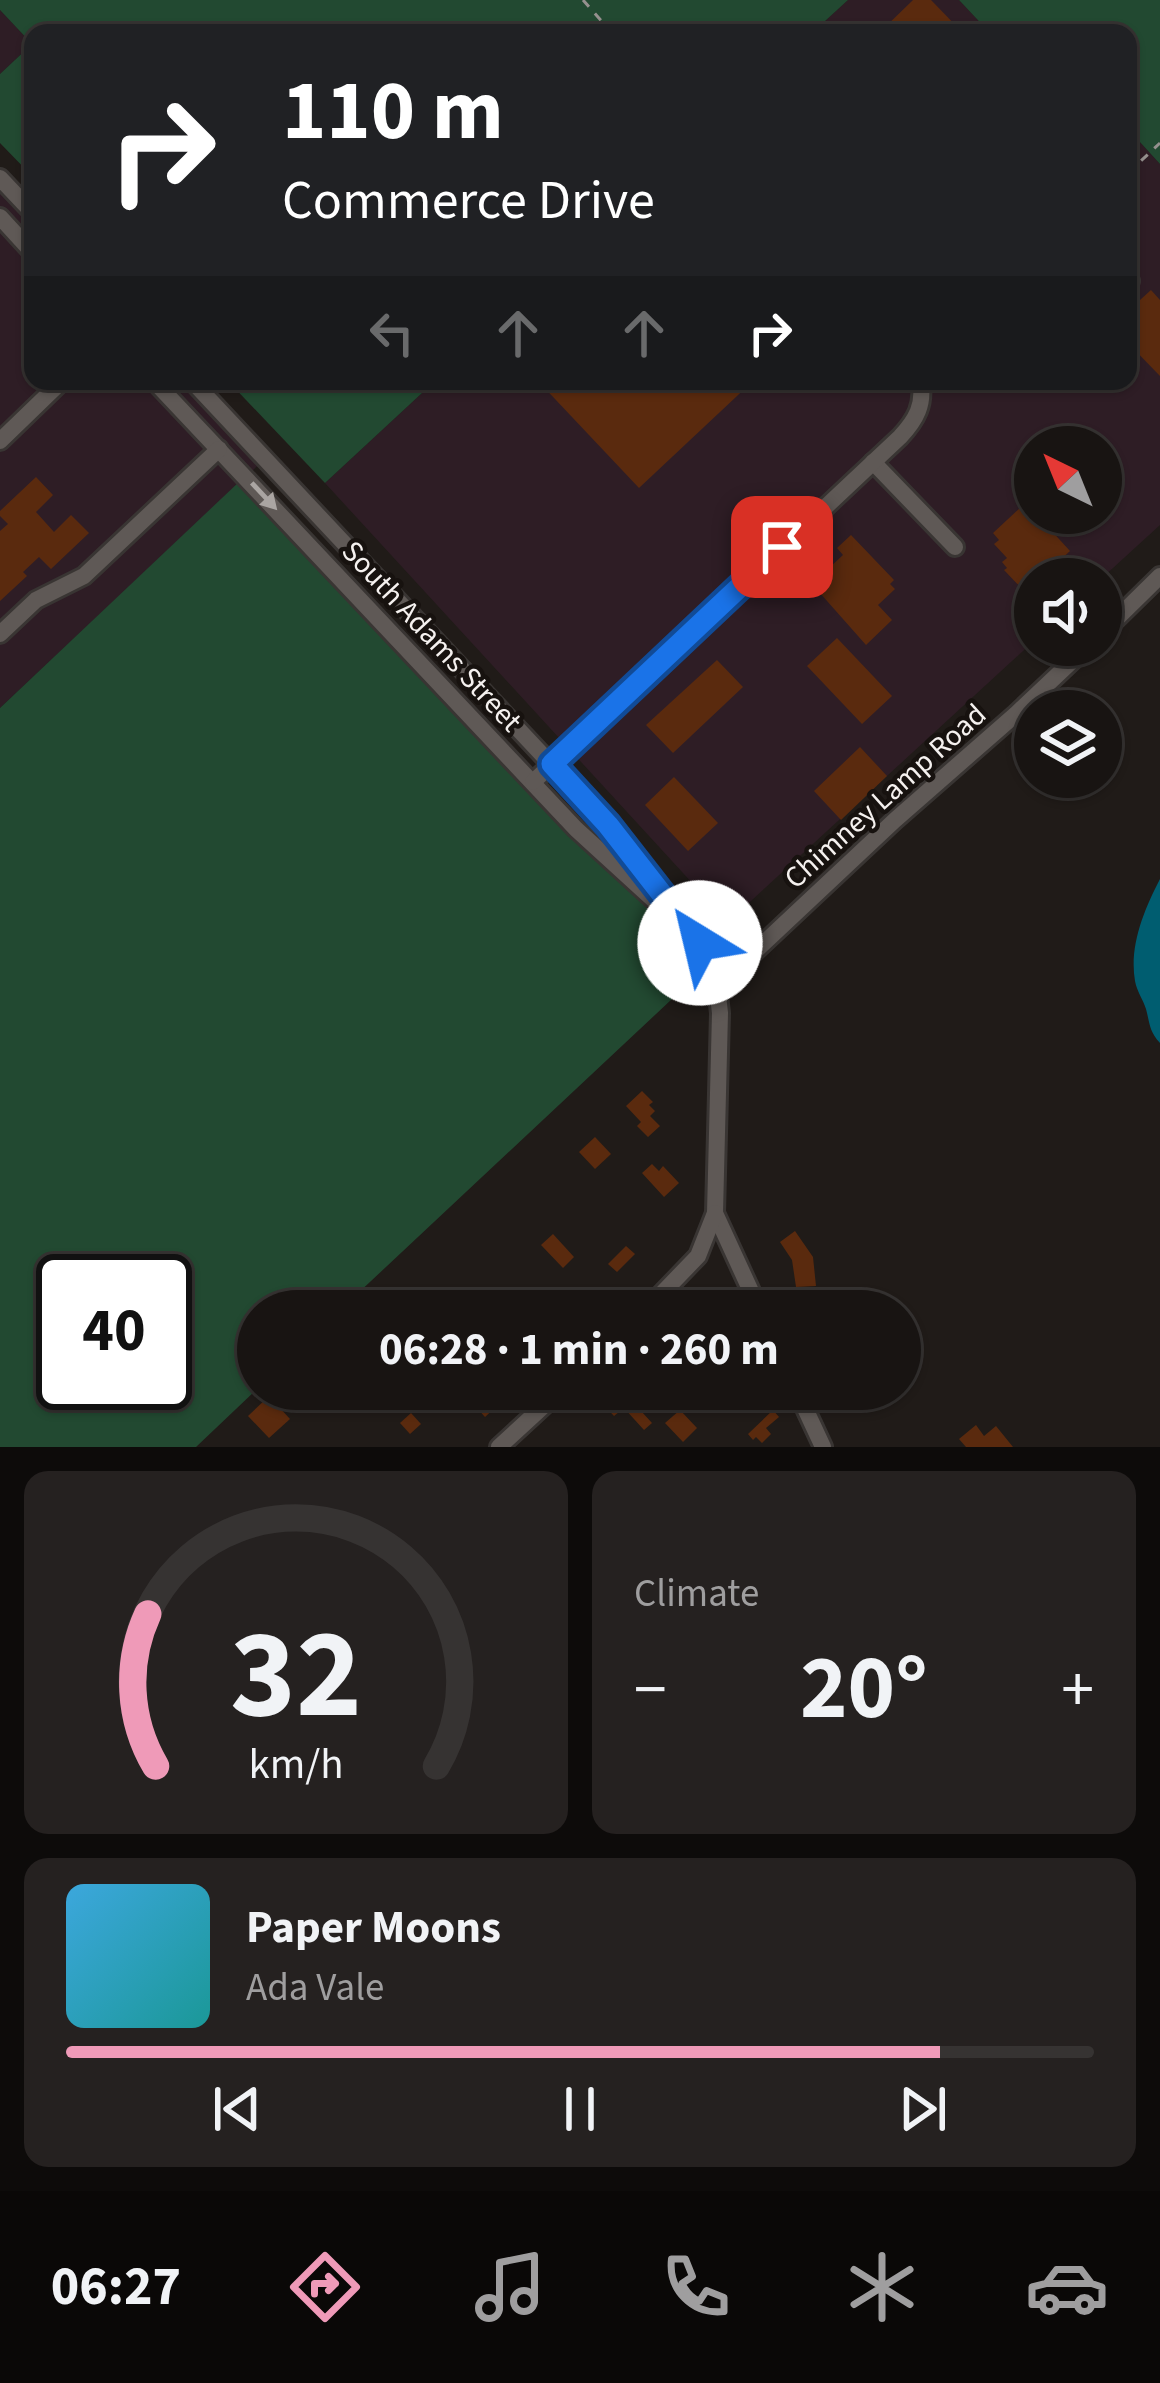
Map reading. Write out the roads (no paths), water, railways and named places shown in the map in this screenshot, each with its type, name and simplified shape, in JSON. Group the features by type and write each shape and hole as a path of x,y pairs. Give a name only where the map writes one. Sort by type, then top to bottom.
{"street":[{"path":"0,178 24,203"},
{"path":"0,218 24,243"},
{"path":"0,441 53,390"},
{"name":"South Adams Street","path":"163,390 594,845 657,903 681,918"},
{"name":"South Adams Street","path":"200,390 608,825 700,943 717,987"},
{"path":"533,782 911,425 923,390"},
{"path":"0,634 35,600 84,576 219,449"},
{"path":"873,462 956,547"},
{"path":"1122,613 1160,576"},
{"name":"Chimney Lamp Road","path":"717,987 1067,666"},
{"path":"665,1290 698,1256 715,1213 717,987"},
{"path":"715,1213 750,1290"},
{"path":"499,1447 539,1410"},
{"path":"806,1410 823,1447"}],"water":[{"path":"1160,879 1160,1043 1136,985 1134,955 1139,928"}]}
